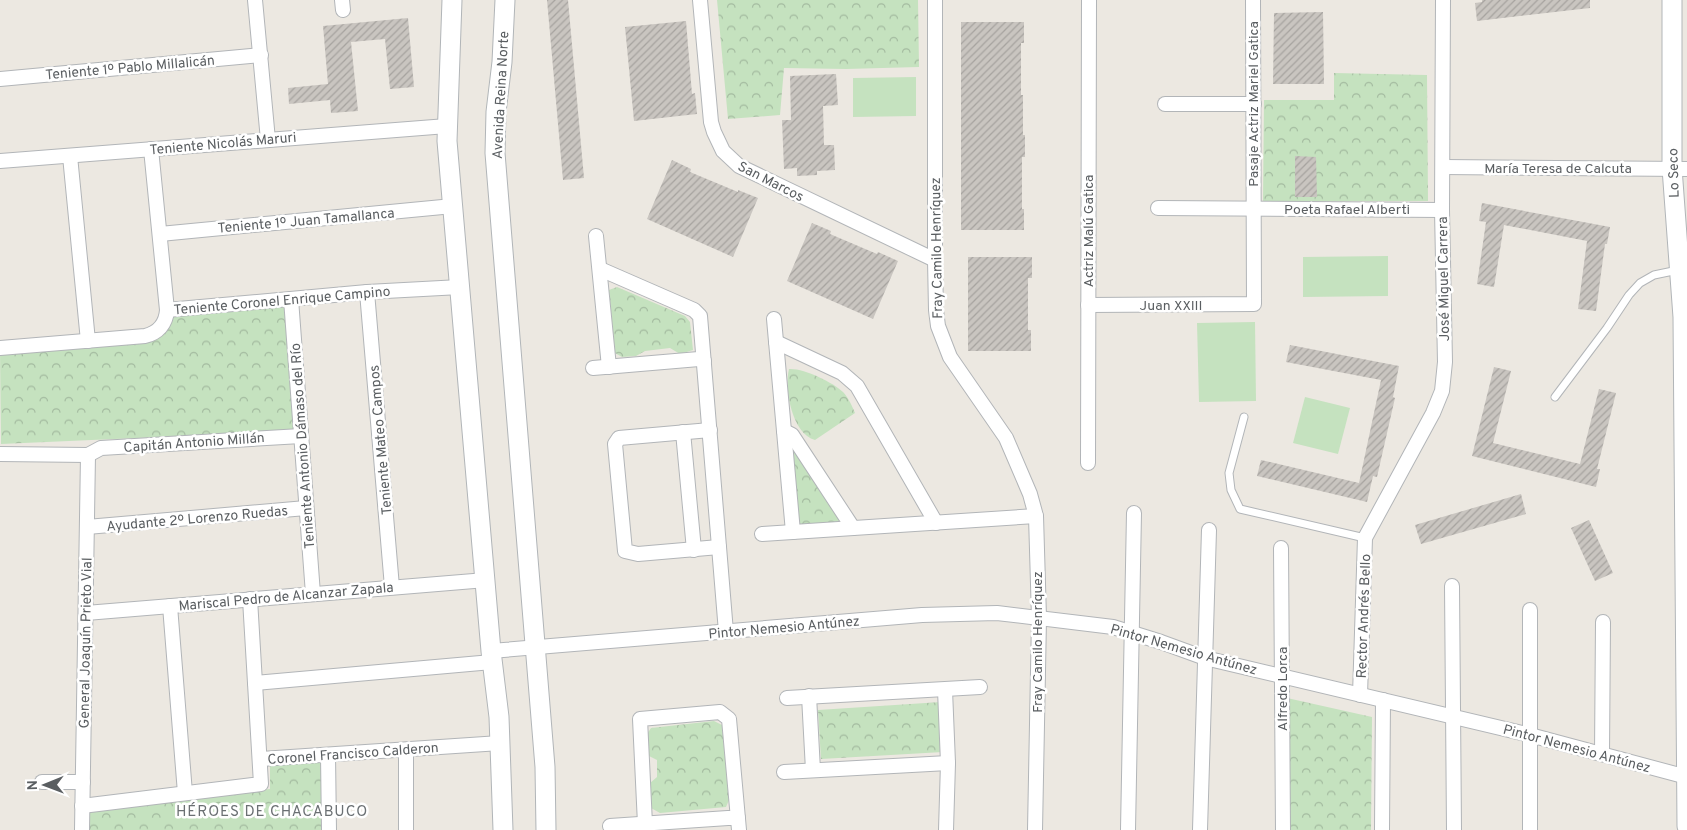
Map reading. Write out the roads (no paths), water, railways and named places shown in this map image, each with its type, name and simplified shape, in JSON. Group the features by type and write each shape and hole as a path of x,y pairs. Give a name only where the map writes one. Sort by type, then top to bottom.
{"street":[{"path":"255,0 268,140"},
{"path":"452,0 447,126 500,743 503,830"},
{"name":"Avenida Reina Norte","path":"505,0 502,62 496,112 495,153 545,767 546,830"},
{"name":"San Marcos","path":"700,0 711,122 718,142 731,159 739,166 935,260"},
{"name":"Fray Camilo Henríquez","path":"935,0 935,260 938,326 950,357 1006,438 1030,494 1036,516 1039,618 1035,830"},
{"name":"Actriz Malú Gatica","path":"1088,463 1089,0"},
{"name":"Pasaje Actriz Mariel Gatica","path":"1253,0 1254,304"},
{"name":"José Miguel Carrera","path":"1365,538 1433,413 1442,392 1445,362 1442,210 1443,0"},
{"name":"Lo Seco","path":"1672,0 1680,169 1678,270 1685,340 1687,826"},
{"name":"Teniente 1º Pablo Millalicán","path":"0,79 260,55"},
{"path":"1165,104 1254,104"},
{"name":"Teniente Nicolás Maruri","path":"0,161 447,126"},
{"path":"151,149 167,310"},
{"path":"70,156 88,341"},
{"name":"María Teresa de Calcuta","path":"1443,167 1680,169"},
{"name":"Teniente 1º Juan Tamallanca","path":"160,234 453,206"},
{"path":"1158,208 1253,208"},
{"name":"Poeta Rafael Alberti","path":"1253,208 1442,210"},
{"path":"596,236 609,367"},
{"path":"600,269 694,310 700,316 726,632"},
{"name":"Teniente Coronel Enrique Campino","path":"0,348 151,335 164,322 167,310 368,292 460,287"},
{"name":"Teniente Mateo Campos","path":"368,292 392,587"},
{"name":"Teniente Antonio Dámaso del Río","path":"291,299 313,594"},
{"name":"Juan XXIII","path":"1088,305 1254,304"},
{"path":"774,320 792,532"},
{"path":"776,342 842,374 857,386 936,523"},
{"path":"593,368 699,359 704,361"},
{"path":"710,430 619,438 615,444 625,550 638,554 719,547"},
{"path":"784,431 792,435 853,528"},
{"path":"684,432 694,550"},
{"name":"Capitán Antonio Millán","path":"0,454 88,455 101,448 301,436"},
{"name":"General Joaquín Prieto Vial","path":"82,830 88,455"},
{"name":"Ayudante 2º Lorenzo Ruedas","path":"87,527 306,508"},
{"path":"1128,830 1134,513"},
{"path":"762,534 1036,516"},
{"path":"1200,830 1209,530"},
{"name":"Rector Andrés Bello","path":"1360,695 1365,538"},
{"name":"Alfredo Lorca","path":"1281,548 1283,830"},
{"name":"Mariscal Pedro de Alcanzar Zapala","path":"86,613 486,580"},
{"path":"1452,586 1454,830"},
{"path":"250,599 261,759"},
{"path":"170,606 185,793"},
{"path":"1530,610 1530,830"},
{"name":"Pintor Nemesio Antúnez","path":"256,683 492,657 535,648 962,613 997,613 1113,627 1205,658 1530,735 1687,777"},
{"path":"1602,754 1603,622"},
{"path":"787,698 980,687"},
{"path":"945,690 948,764 946,830"},
{"path":"809,696 813,770"},
{"path":"1382,830 1383,700"},
{"path":"645,824 640,719 720,712 729,719 738,824"},
{"name":"Coronel Francisco Calderon","path":"82,806 262,784 261,759 500,743"},
{"path":"406,750 406,830"},
{"path":"328,755 329,830"},
{"path":"784,772 948,764"},
{"path":"42,782 83,782"},
{"path":"610,826 728,818 738,824"}],"lane":[{"path":"1555,397 1607,328 1629,295 1640,283 1654,275 1678,270"},
{"path":"1244,417 1229,473 1231,490 1240,509 1365,538"}],"district":[{"name":"HÉROES DE CHACABUCO","path":"272,811"}]}
